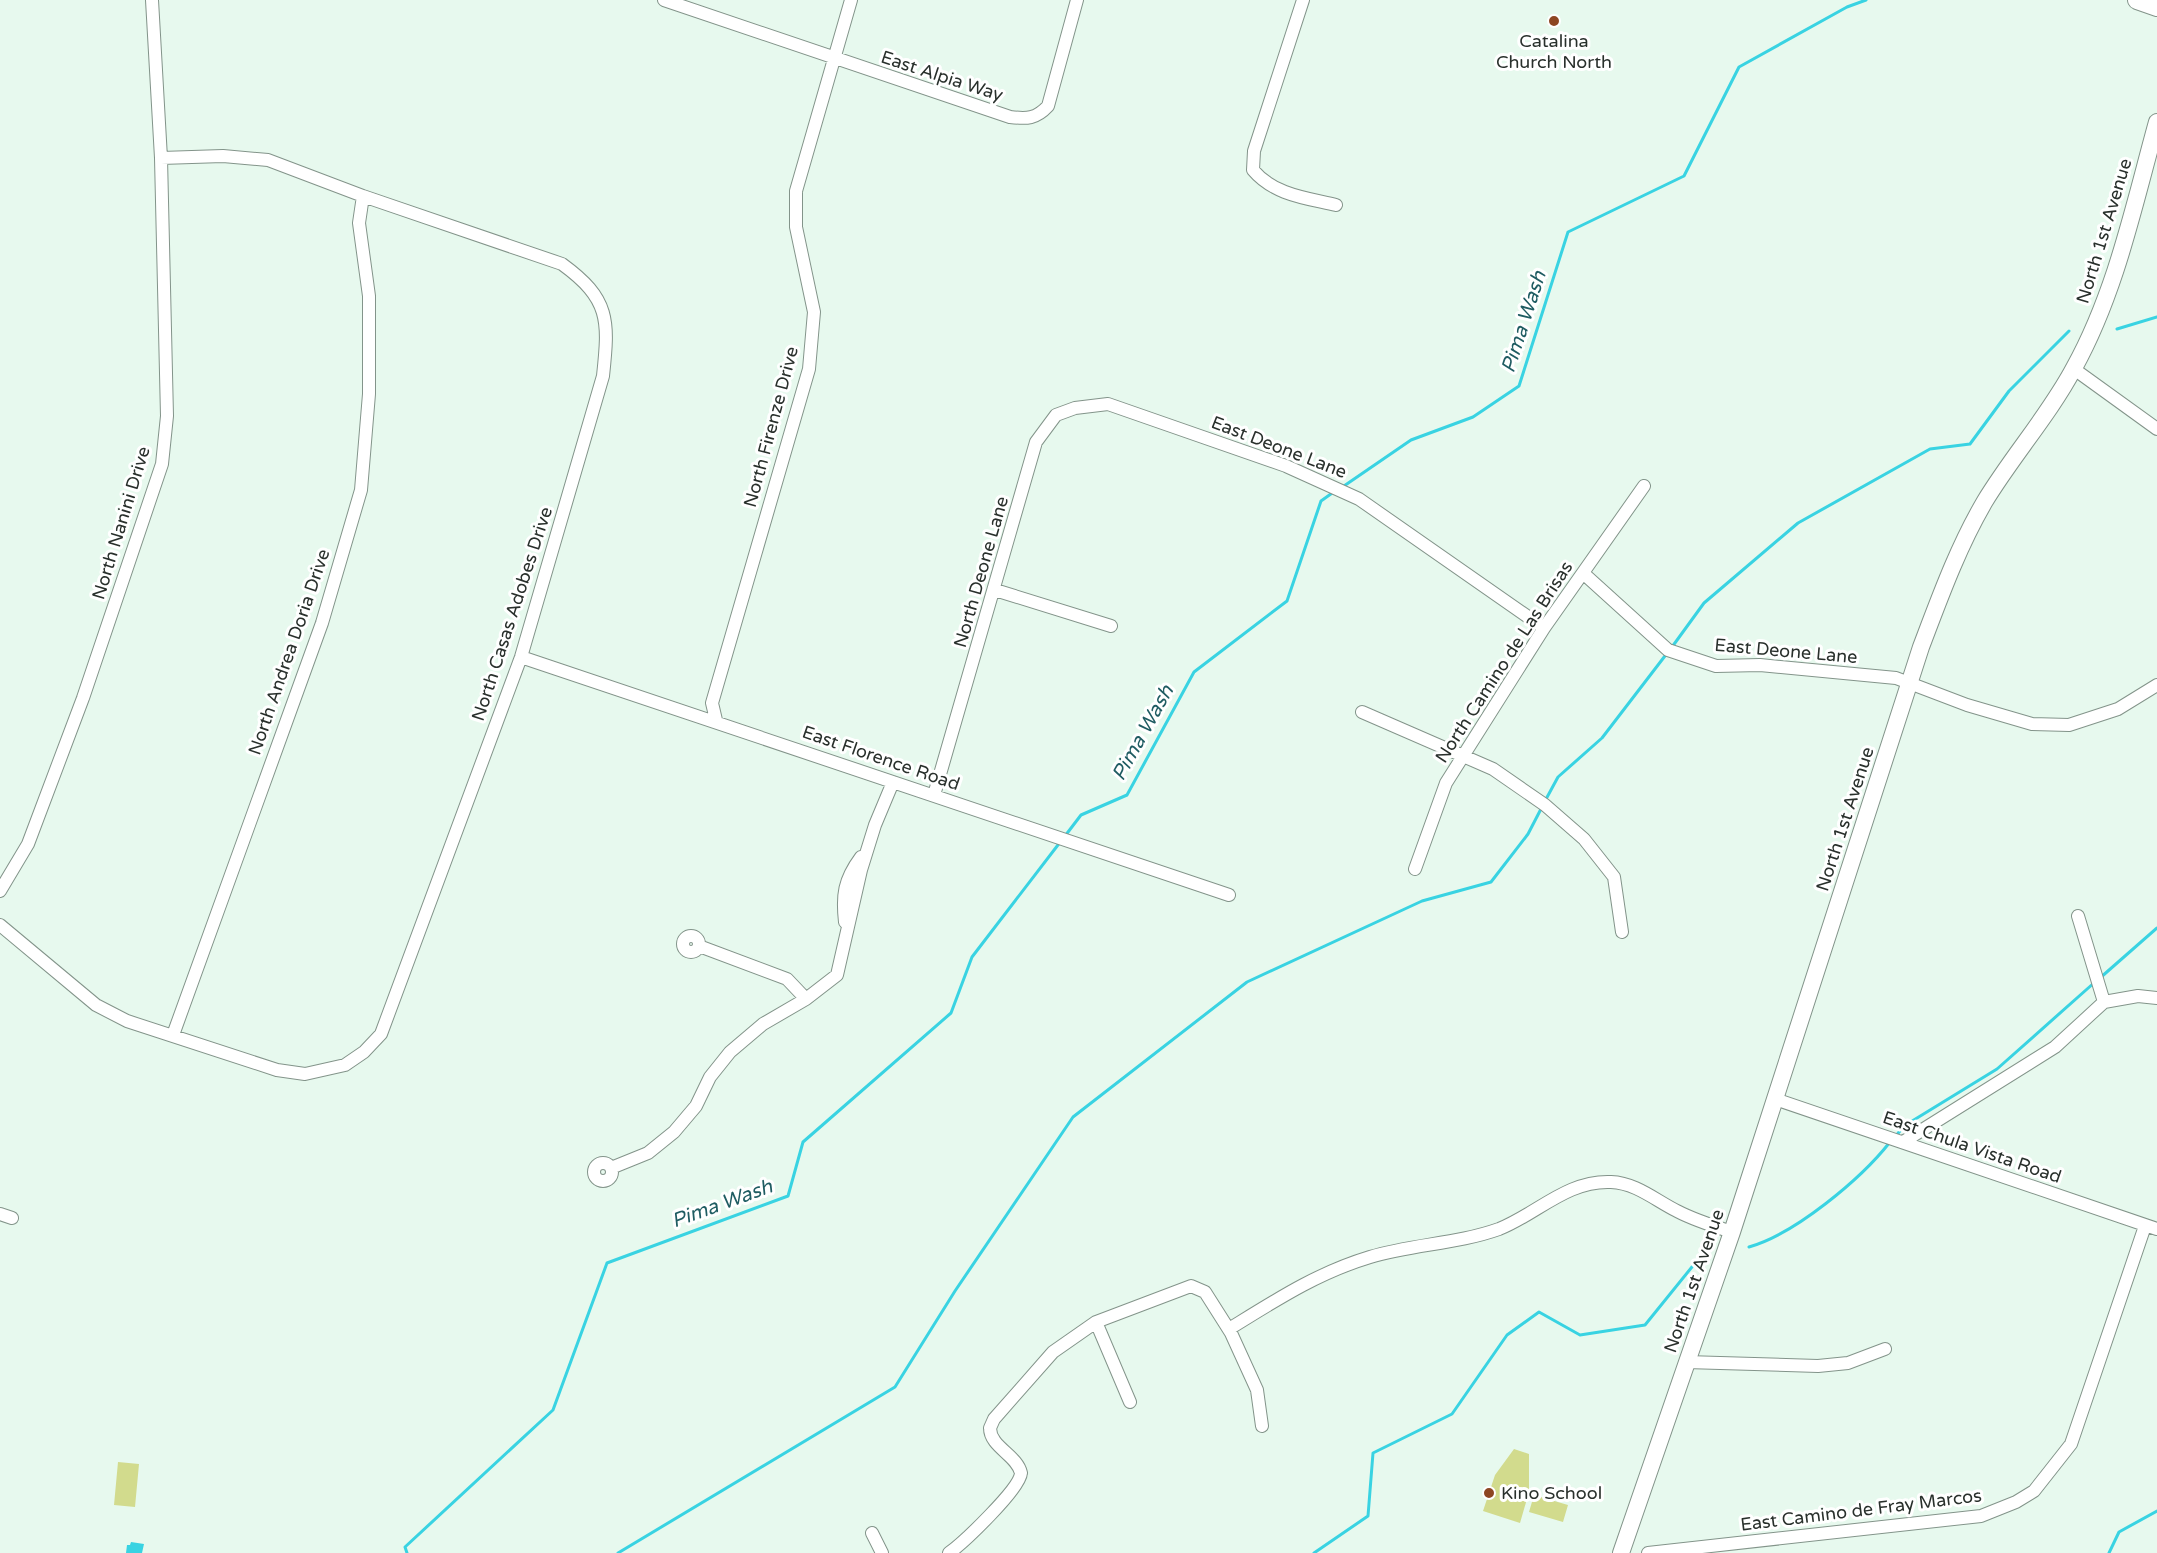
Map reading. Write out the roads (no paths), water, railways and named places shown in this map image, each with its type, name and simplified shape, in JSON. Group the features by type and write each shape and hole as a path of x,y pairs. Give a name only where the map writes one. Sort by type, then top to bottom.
{"main road":[{"path":"2137,0 2157,7"},
{"name":"North 1st Avenue","path":"1621,1553 1732,1232 1920,647 1951,569 1985,502 2074,369 2103,305 2121,256 2157,122"}],"street":[{"name":"North Nanini Drive","path":"0,891 28,844 80,707 162,464 167,416 161,158 152,0"},
{"name":"East Alpia Way","path":"664,0 1010,117 1026,119 1039,116 1048,106 1077,0"},
{"name":"North Firenze Drive","path":"716,720 712,703 809,369 814,312 796,227 796,191 851,0"},
{"path":"1303,0 1254,152 1253,171 1265,184 1288,194 1336,205"},
{"name":"North Casas Adobes Drive","path":"0,925 96,1005 127,1021 277,1071 305,1074 345,1065 364,1052 381,1034 521,657 603,376 607,334 600,300 584,280 562,264 363,196 268,160 223,156 161,158"},
{"name":"North Andrea Doria Drive","path":"173,1035 322,623 361,490 369,394 369,296 358,223 363,196"},
{"path":"2074,369 2157,429"},
{"name":"East Deone Lane","path":"1108,404 1286,466 1359,499 1544,628"},
{"name":"North Deone Lane","path":"934,795 1036,442 1056,415 1075,408 1108,404"},
{"name":"North Camino de Las Brisas","path":"1415,869 1446,783 1544,628 1644,486"},
{"name":"East Deone Lane","path":"1583,573 1668,650 1716,666 1760,666 1910,682 1967,705 2031,724 2069,725 2118,709 2157,685"},
{"path":"995,590 1111,626"},
{"name":"East Florence Road","path":"521,657 716,720 893,783 1229,894"},
{"path":"1362,712 1464,754 1493,769 1536,799 1584,839 1614,877 1622,932"},
{"path":"611,1168 648,1154 674,1132 696,1106 710,1077 730,1052 763,1024 806,999 837,975 846,932 842,896 853,867 867,848 893,783"},
{"path":"2078,916 2104,1002"},
{"path":"699,946 787,979 806,999"},
{"path":"1904,1142 2055,1047 2104,1002 2138,996 2157,998"},
{"name":"East Chula Vista Road","path":"1775,1099 2151,1228"},
{"path":"1229,1329 1275,1298 1348,1265 1394,1251 1477,1236 1521,1219 1576,1186 1586,1184 1612,1182 1626,1185 1690,1218 1732,1232"},
{"name":"East Camino de Fray Marcos","path":"1648,1553 1981,1516 2016,1502 2034,1491 2071,1444 2151,1228"},
{"path":"949,1553 962,1544 1016,1485 1024,1473 992,1438 987,1428 1053,1352 1096,1322 1198,1282 1229,1329 1257,1390 1262,1426"},
{"path":"1096,1322 1130,1401"},
{"path":"1686,1362 1818,1366 1848,1363 1885,1349"},
{"path":"872,1533 882,1553"}],"water":[{"path":"131,1542 144,1544 142,1553 126,1553 127,1545"}],"waterway":[{"name":"Pima Wash","path":"1341,488 1411,440 1473,417 1519,386 1568,232 1684,176 1739,67 1847,7 1866,0"},
{"path":"2117,329 2157,317"},
{"path":"1672,647 1704,603 1798,523 1930,449 1970,444 2009,391 2069,331"},
{"name":"Pima Wash","path":"1065,836 1081,815 1127,795 1194,672 1287,601 1321,501 1335,491"},
{"path":"1545,801 1558,777 1602,738 1668,652"},
{"path":"618,1553 895,1387 955,1291 1073,1117 1247,982 1422,901 1491,882 1528,834 1542,807"},
{"name":"Pima Wash","path":"407,1553 405,1547 553,1410 607,1263 788,1196 803,1142 951,1013 972,957 1061,841"},
{"path":"2100,978 2157,928"},
{"path":"1895,1137 1904,1126 1997,1069 2095,982"},
{"path":"1749,1247 1786,1230 1826,1204 1878,1157 1890,1142"},
{"path":"1314,1553 1368,1516 1373,1453 1452,1414 1507,1335 1539,1312 1580,1335 1645,1325 1700,1257 1708,1254"},
{"path":"2109,1553 2119,1532 2157,1511"}],"place":[{"name":"Catalina Church North","path":"1554,21"},
{"name":"Kino School","path":"1489,1493"}]}
